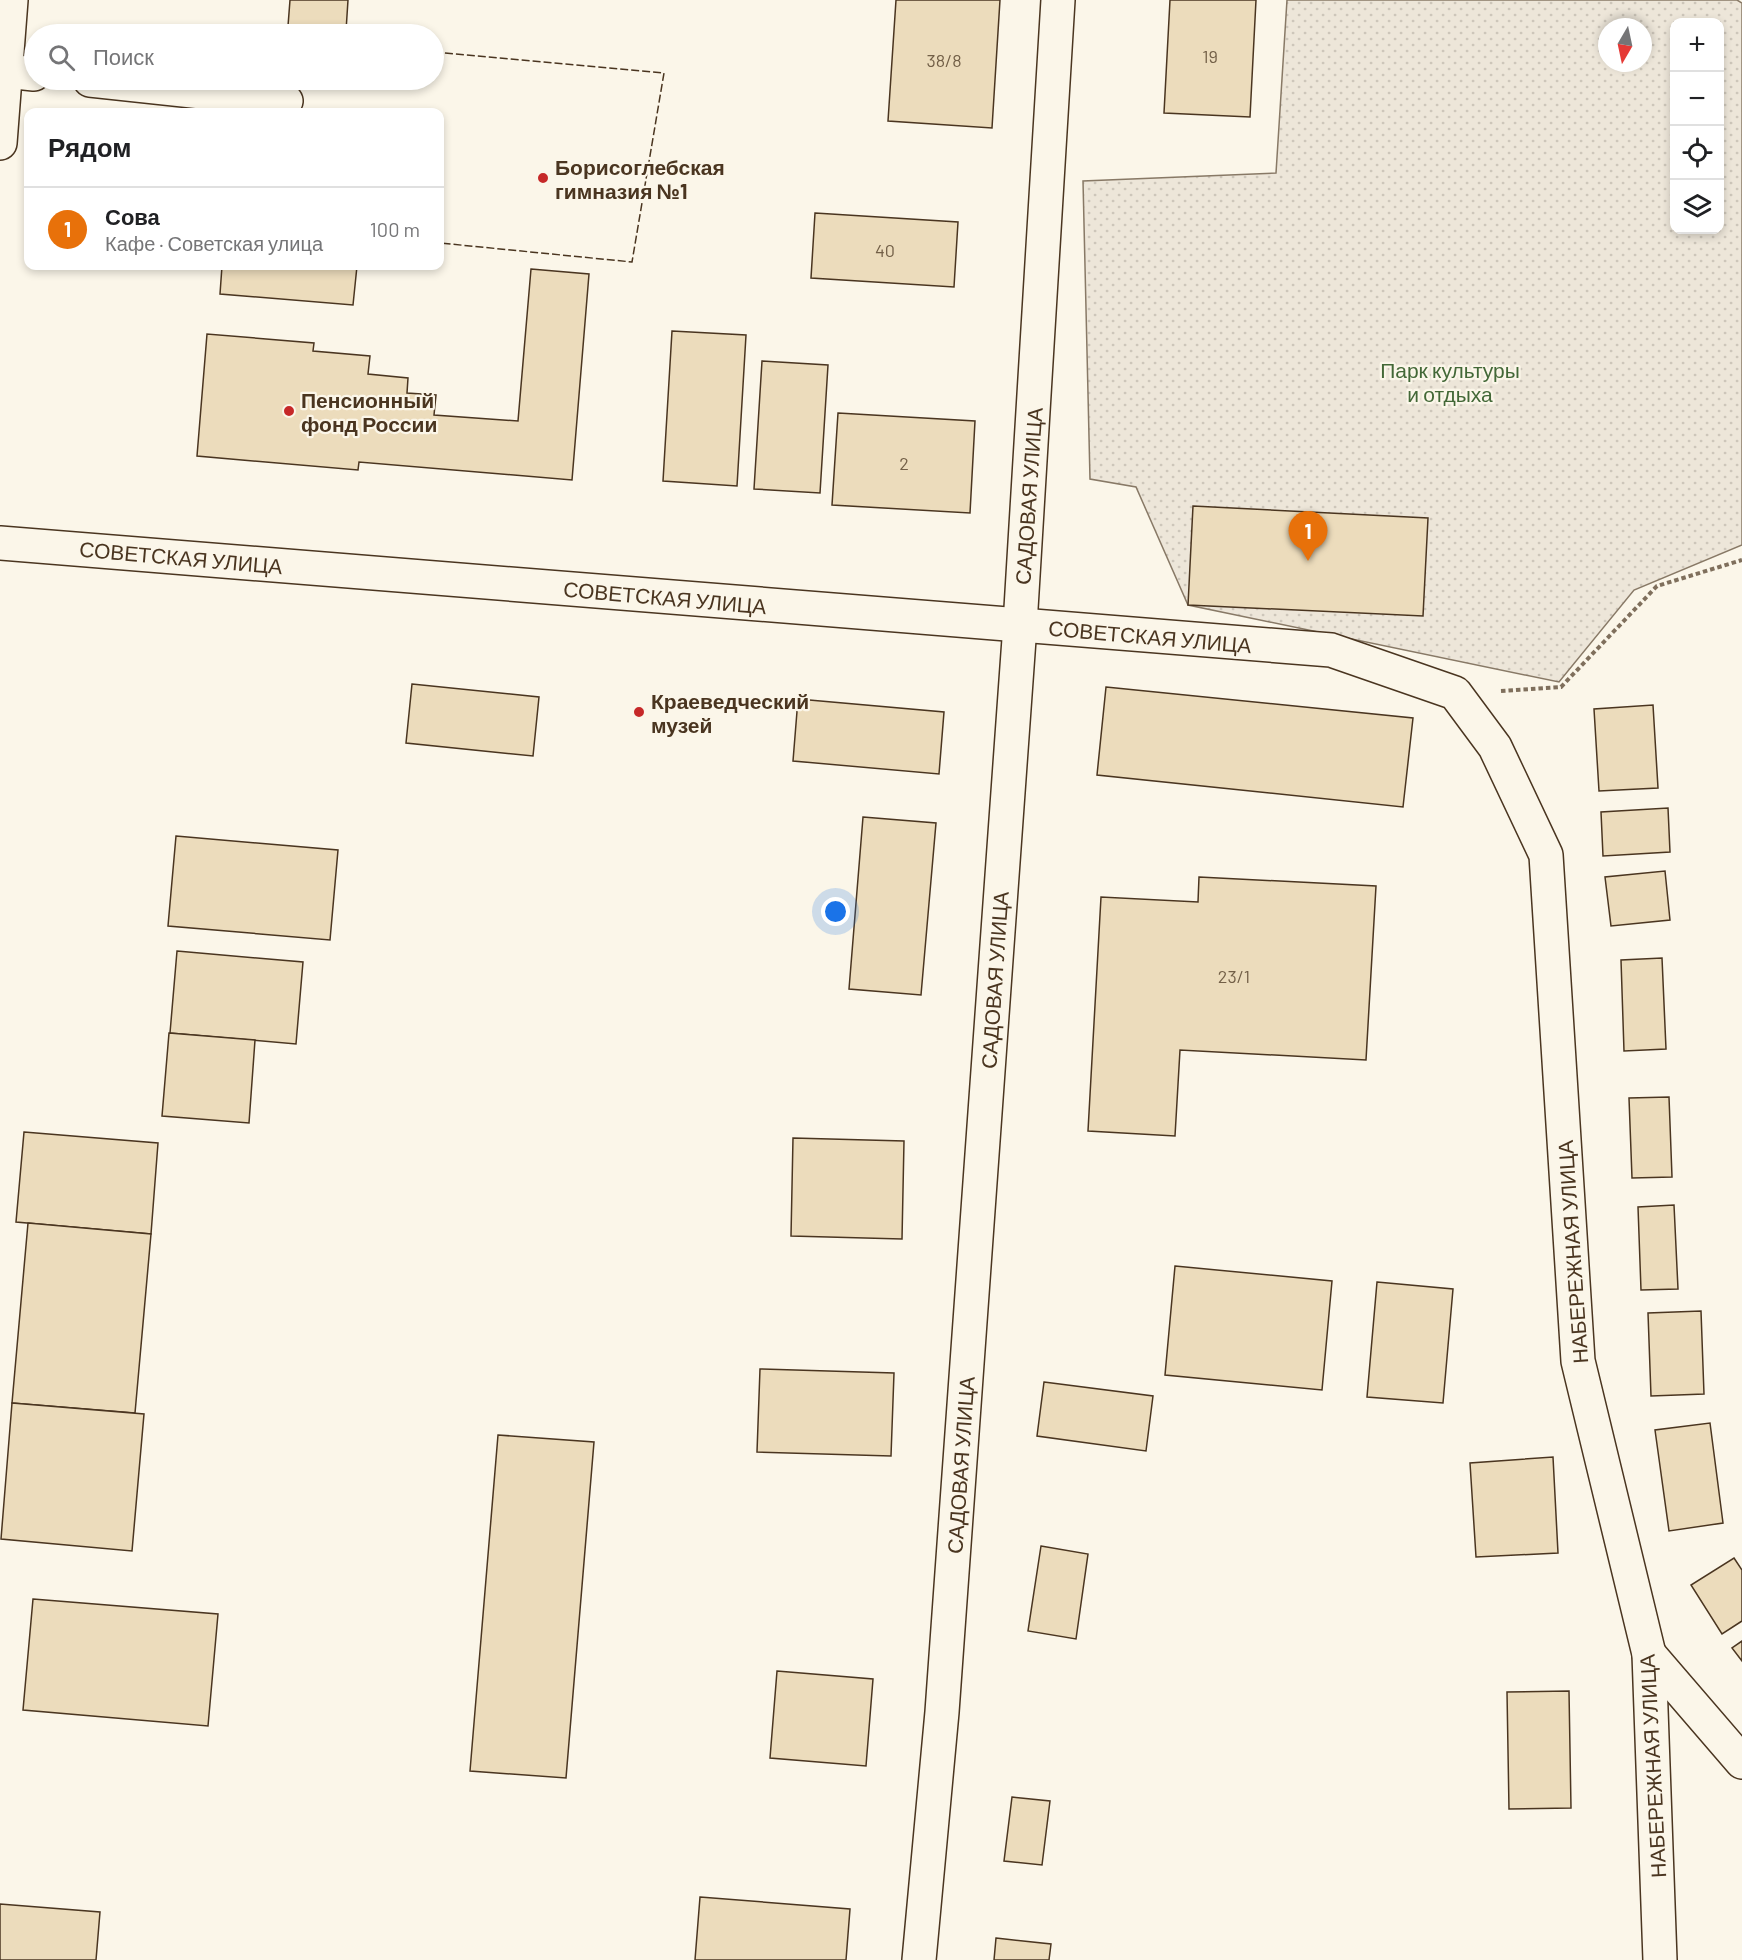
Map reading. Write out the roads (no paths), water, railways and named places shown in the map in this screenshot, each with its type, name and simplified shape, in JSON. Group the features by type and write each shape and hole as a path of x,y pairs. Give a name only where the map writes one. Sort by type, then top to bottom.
{"street":[{"path":"0,143 20,72 11,0"},
{"name":"САДОВАЯ УЛИЦА","path":"919,1960 943,1700 1020,626 1058,0"},
{"path":"183,90 286,101"},
{"name":"СОВЕТСКАЯ УЛИЦА","path":"0,543 1331,650 1455,693"},
{"name":"НАБЕРЕЖНАЯ УЛИЦА","path":"1455,693 1495,747 1546,855 1578,1361 1649,1654 1660,1960"},
{"path":"1649,1654 1742,1762"}],"place":[{"name":"Борисоглебская гимназия №1","path":"543,178"},
{"name":"Пенсионный фонд России","path":"289,411"},
{"name":"Сова","path":"1308,561"},
{"name":"Краеведческий музей","path":"639,712"}],"park label":[{"name":"Парк культуры и отдыха","path":"1450,381"}]}
